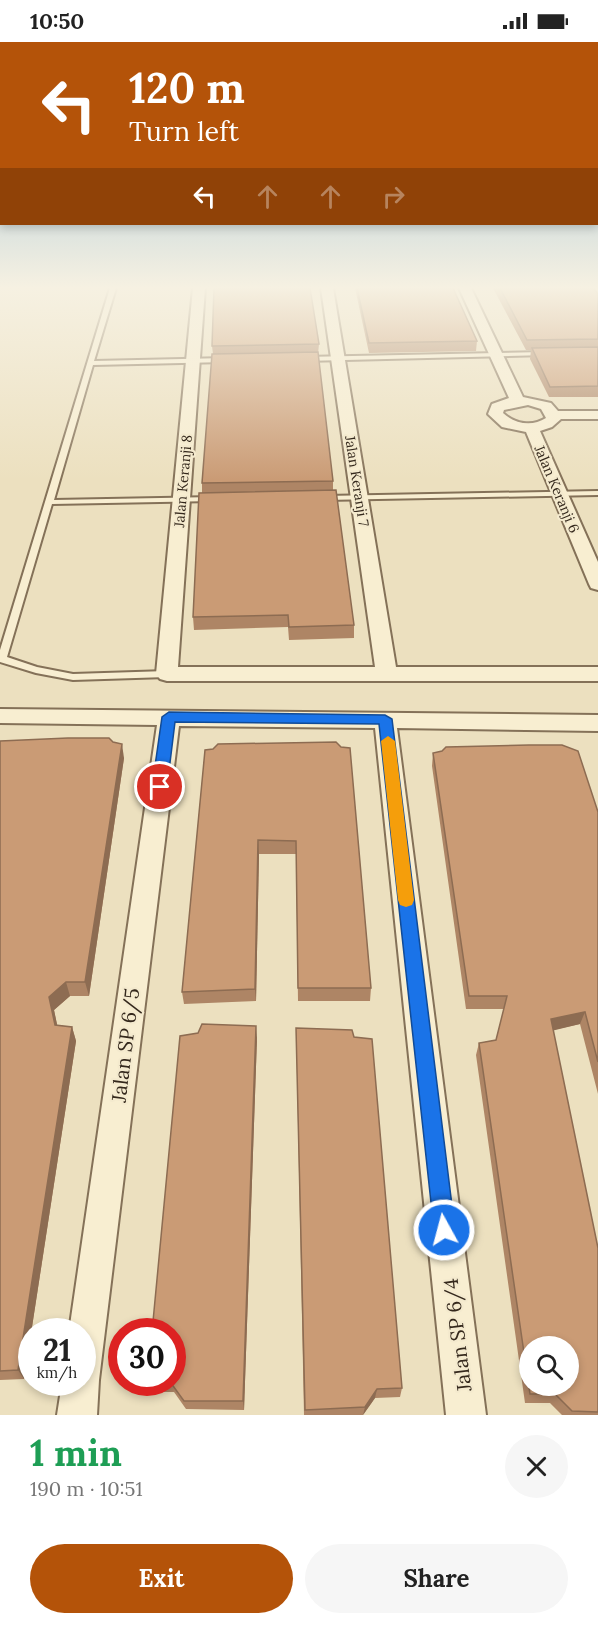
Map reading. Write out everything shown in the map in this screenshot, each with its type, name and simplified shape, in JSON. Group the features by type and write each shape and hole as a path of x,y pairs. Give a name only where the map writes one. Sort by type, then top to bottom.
{"street":[{"name":"Jalan Keranji 8","path":"167,674 194,352"},
{"name":"Jalan Keranji 7","path":"337,352 387,674"},
{"path":"496,352 518,401"},
{"path":"554,415 549,423 531,427 512,425 498,419 495,414 497,406 518,401 546,406 554,415 598,415"},
{"name":"Jalan Keranji 6","path":"531,427 598,584"},
{"path":"167,674 598,674"},
{"path":"0,716 598,723"},
{"name":"Jalan SP 6/5","path":"89,1318 169,717"},
{"name":"Jalan SP 6/4","path":"385,719 466,1415"},
{"path":"77,1415 79,1396"}],"lane":[{"path":"93,352 2,659 36,670 73,676 167,674"},
{"path":"293,359 553,354"},
{"path":"90,363 237,360"},
{"path":"312,498 598,493"},
{"path":"49,502 229,499"}],"building":[{"path":"318,352 333,481 202,483 212,354"},
{"path":"534,352 598,352 598,386 550,387"},
{"path":"336,490 354,625 289,627 288,615 193,617 199,493"},
{"path":"109,738 113,742 122,744 85,982 66,982 49,997 55,1025 72,1027 26,1318 18,1318 18,1370 0,1371 0,741"},
{"path":"336,742 341,747 350,748 371,988 298,988 296,841 258,840 255,989 182,992 205,750 213,749 218,744"},
{"path":"562,745 578,751 598,812 598,1062 585,1012 551,1019 598,1248 598,1412 572,1411 557,1396 579,1396 579,1336 522,1336 479,1043 496,1040 507,996 469,996 433,753 442,751 446,747"},
{"path":"202,1024 256,1026 243,1401 184,1401 180,1396 186,1396 186,1318 153,1318 180,1036 198,1033"},
{"path":"296,1028 352,1030 354,1037 372,1039 402,1388 377,1389 365,1407 305,1410"}],"slow traffic":[{"path":"388,741 406,900"}],"route":[{"path":"160,787 169,717 385,719 444,1230"}]}
